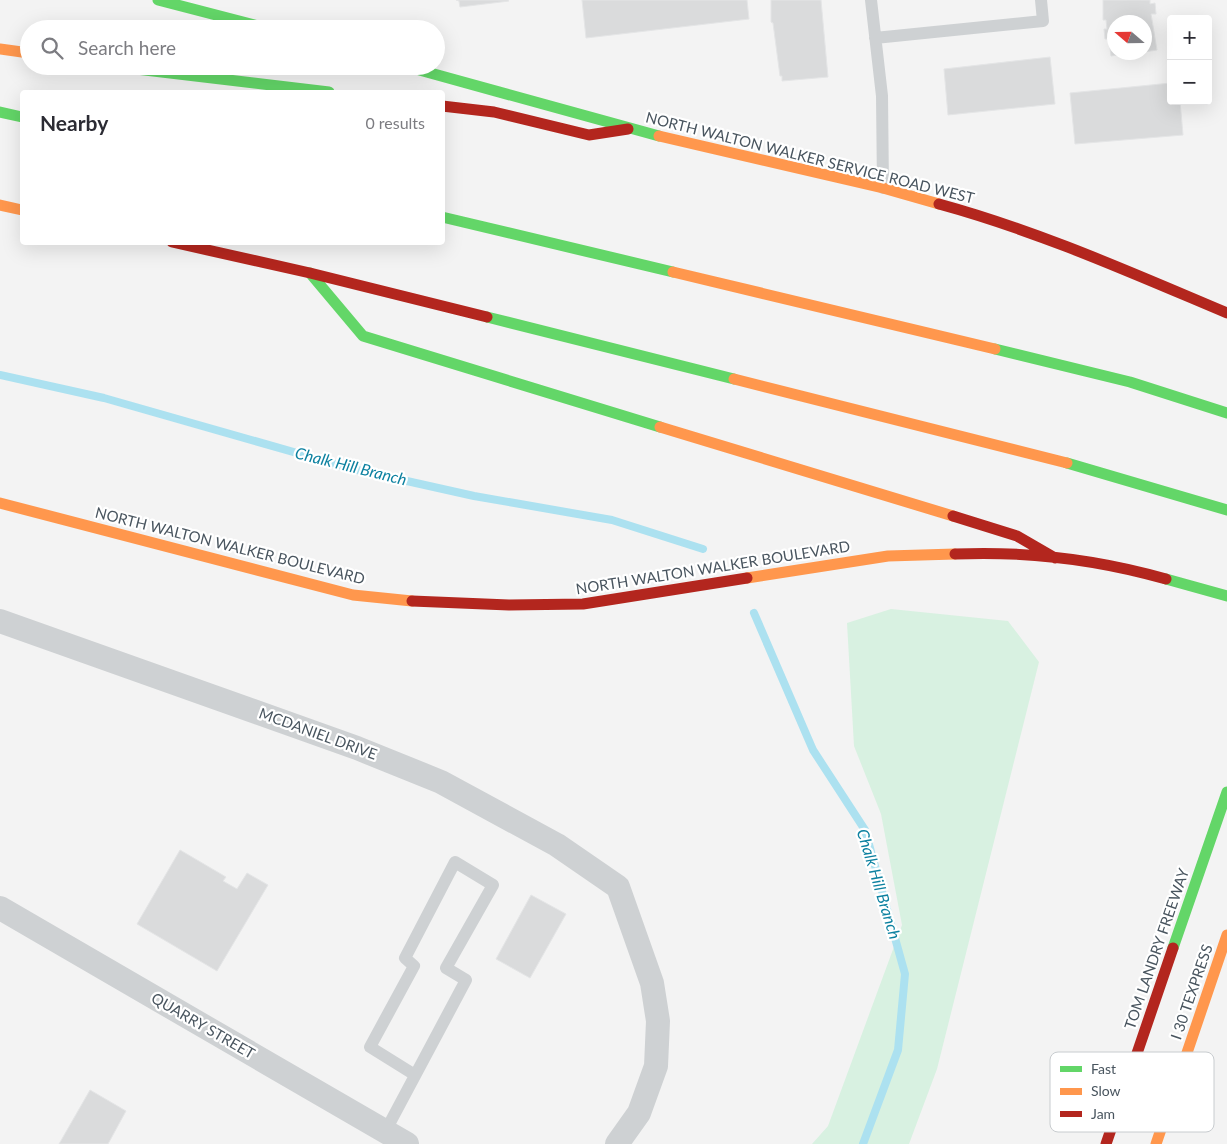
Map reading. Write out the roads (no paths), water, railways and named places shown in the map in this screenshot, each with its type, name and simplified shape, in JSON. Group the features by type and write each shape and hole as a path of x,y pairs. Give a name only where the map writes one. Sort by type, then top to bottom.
{"main road":[{"path":"158,0 235,20"},
{"path":"0,49 20,52"},
{"path":"186,75 312,90"},
{"name":"NORTH WALTON WALKER SERVICE ROAD WEST","path":"437,75 628,129 883,188 983,216 1098,259 1227,313"},
{"path":"445,106 494,112 589,135 628,129"},
{"path":"0,112 20,117"},
{"path":"0,205 20,210"},
{"path":"445,218 1130,382 1227,413"},
{"path":"185,245 310,273 1088,468 1227,510"},
{"path":"310,273 363,336 1017,536 1055,558"},
{"name":"NORTH WALTON WALKER BOULEVARD","path":"0,503 334,590 353,594 426,602 509,605 583,604 888,556 974,553 1055,558 1138,571 1227,596"},
{"name":"TOM LANDRY FREEWAY","path":"1138,1052 1227,792"},
{"name":"I 30 TEXPRESS","path":"1187,1052 1227,935"},
{"name":"TOM LANDRY FREEWAY","path":"1106,1144 1110,1132"},
{"name":"I 30 TEXPRESS","path":"1156,1144 1160,1132"}],"street":[{"name":"MCDANIEL DRIVE","path":"0,621 348,744 441,782 557,845 618,887 652,983 658,1021 656,1066 639,1113 617,1144"},
{"name":"QUARRY STREET","path":"0,908 406,1144"}],"lane":[{"path":"871,0 882,96 883,188"},
{"path":"875,38 1043,21 1040,0"},
{"path":"385,1132 466,980 446,968 493,885 454,862 405,958 414,966 370,1047 415,1075"}],"waterway":[{"name":"Chalk Hill Branch","path":"0,375 104,398 353,469 474,496 612,520 703,549"},
{"name":"Chalk Hill Branch","path":"754,613 813,750 865,830 905,974 898,1050 863,1144"}]}
